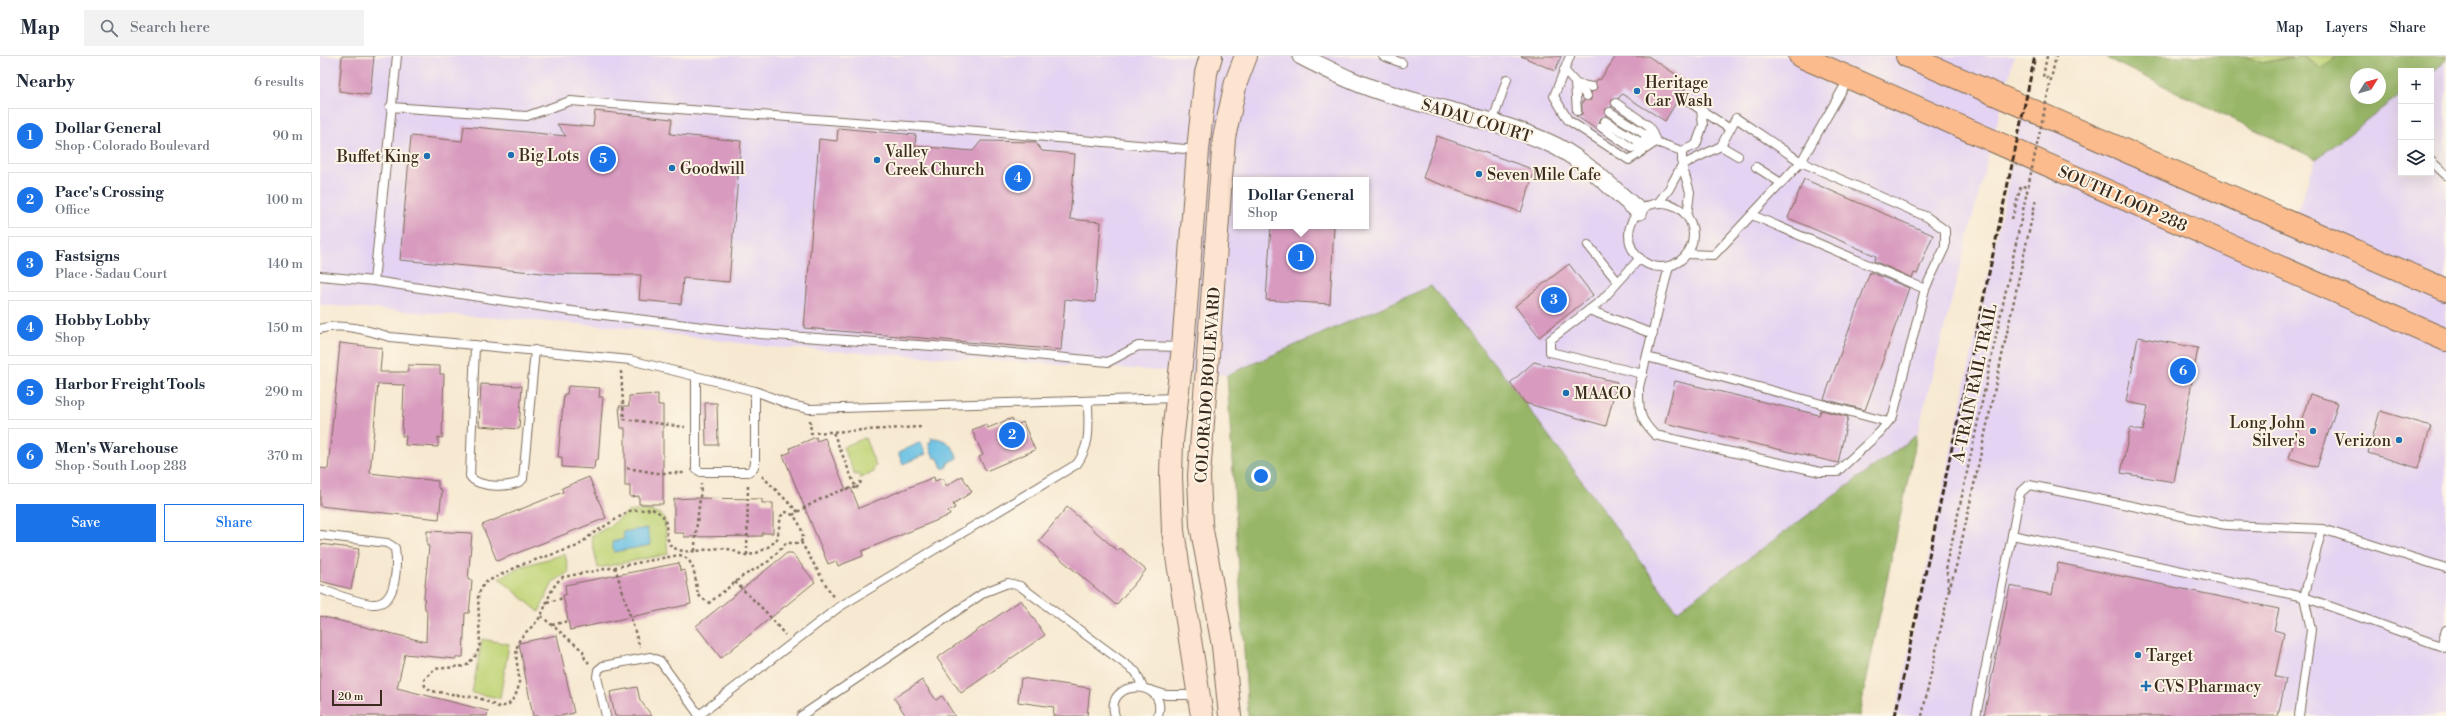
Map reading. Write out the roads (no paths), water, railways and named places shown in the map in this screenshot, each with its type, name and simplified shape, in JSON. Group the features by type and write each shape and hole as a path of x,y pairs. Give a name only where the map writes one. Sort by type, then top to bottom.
{"highway":[{"name":"SOUTH LOOP 288","path":"1800,56 2446,340"},
{"path":"1907,56 2446,290"}],"street":[{"name":"COLORADO BOULEVARD","path":"1202,716 1200,695 1188,635 1171,510 1172,442 1183,347 1198,150 1206,73 1212,56"},
{"name":"COLORADO BOULEVARD","path":"1230,716 1223,646 1201,525 1199,476 1224,138 1235,88 1246,56"},
{"name":"SADAU COURT","path":"1301,56 1342,77 1393,95 1492,123 1548,142 1579,162 1639,211"},
{"path":"1178,398 1204,401"},
{"path":"1200,695 1229,695"}],"lane":[{"path":"374,281 390,106 397,56"},
{"path":"1383,56 1402,62"},
{"path":"1570,56 1554,96 1568,120 1629,160 1656,142"},
{"path":"1564,70 1587,96"},
{"path":"1687,254 1714,255 1752,215 1801,162 1850,78"},
{"path":"1492,123 1507,79"},
{"path":"1575,84 1592,87"},
{"path":"1575,84 1578,108"},
{"path":"1680,96 1730,130"},
{"path":"390,106 527,116 570,101 977,131 1198,150"},
{"path":"1616,103 1649,126 1656,142"},
{"path":"1610,112 1656,142 1682,151 1696,146 1704,125 1702,110"},
{"path":"1658,202 1678,208 1692,224 1692,245 1687,254 1679,262 1669,266 1654,265 1640,258 1633,250 1630,230 1633,220 1639,211 1648,205 1658,202 1669,189 1682,165 1721,146 1736,118 1801,162 1927,216 1945,230 1945,246 1925,289 1893,416 1837,472 1820,472 1655,435 1642,422 1639,407 1639,387 1669,266"},
{"path":"1603,124 1640,142 1656,142"},
{"path":"1721,146 1738,156"},
{"path":"1682,151 1682,165 1690,192 1687,217"},
{"path":"2434,164 2446,175"},
{"path":"1756,167 1780,183"},
{"path":"1752,215 1925,289"},
{"path":"1588,245 1618,282"},
{"path":"1640,258 1602,300 1550,340 1550,352 1643,374"},
{"path":"320,276 374,281 571,311 760,334 961,348 1108,362 1138,346 1183,347"},
{"path":"1589,310 1652,334"},
{"path":"320,329 334,327 372,332 390,338 622,359 755,391 791,405 809,409 1178,398"},
{"path":"475,345 470,476 473,481 479,484 515,485 523,479 535,350"},
{"path":"1647,357 1888,422"},
{"path":"696,377 699,471 748,472 754,469 755,391"},
{"path":"606,716 597,677 598,670 603,666 650,657 660,661 698,716 839,607 1077,464 1085,453 1089,441 1088,401"},
{"path":"1976,716 2020,493 2029,485 2226,525 2322,529 2446,568"},
{"path":"2299,716 2311,630 2304,597 2322,529"},
{"path":"320,535 388,543 395,548 397,559 392,592 385,600 375,604 320,589"},
{"path":"2012,536 2304,597 2443,647 2446,630"},
{"path":"801,716 985,592 1008,582 1020,586 1136,672 1145,688 1157,699 1159,705 1158,716"},
{"path":"1116,716 1114,705 1122,692 1136,687 1145,688 1166,695 1200,695"}],"water":[{"path":"931,438 940,439 948,443 956,454 957,458 949,462 946,468 942,468 938,458 934,458 928,443 932,441"},
{"path":"921,442 926,454 903,464 898,453"},
{"path":"647,528 651,545 614,552 612,542 624,539 623,532"}],"railway":[{"path":"1895,716 2035,56"}],"place":[{"name":"Heritage Car Wash","path":"1637,91"},
{"name":"Big Lots","path":"511,155"},
{"name":"Buffet King","path":"427,156"},
{"name":"Harbor Freight Tools","path":"603,159"},
{"name":"Valley Creek Church","path":"877,160"},
{"name":"Goodwill","path":"672,168"},
{"name":"Seven Mile Cafe","path":"1479,174"},
{"name":"Hobby Lobby","path":"1018,178"},
{"name":"Dollar General","path":"1301,257"},
{"name":"Fastsigns","path":"1554,300"},
{"name":"Men's Warehouse","path":"2183,371"},
{"name":"MAACO","path":"1566,393"},
{"name":"Long John Silver's","path":"2313,431"},
{"name":"Pace's Crossing","path":"1012,435"},
{"name":"Verizon","path":"2399,440"},
{"name":"Target","path":"2138,655"},
{"name":"CVS Pharmacy","path":"2146,686"}]}
